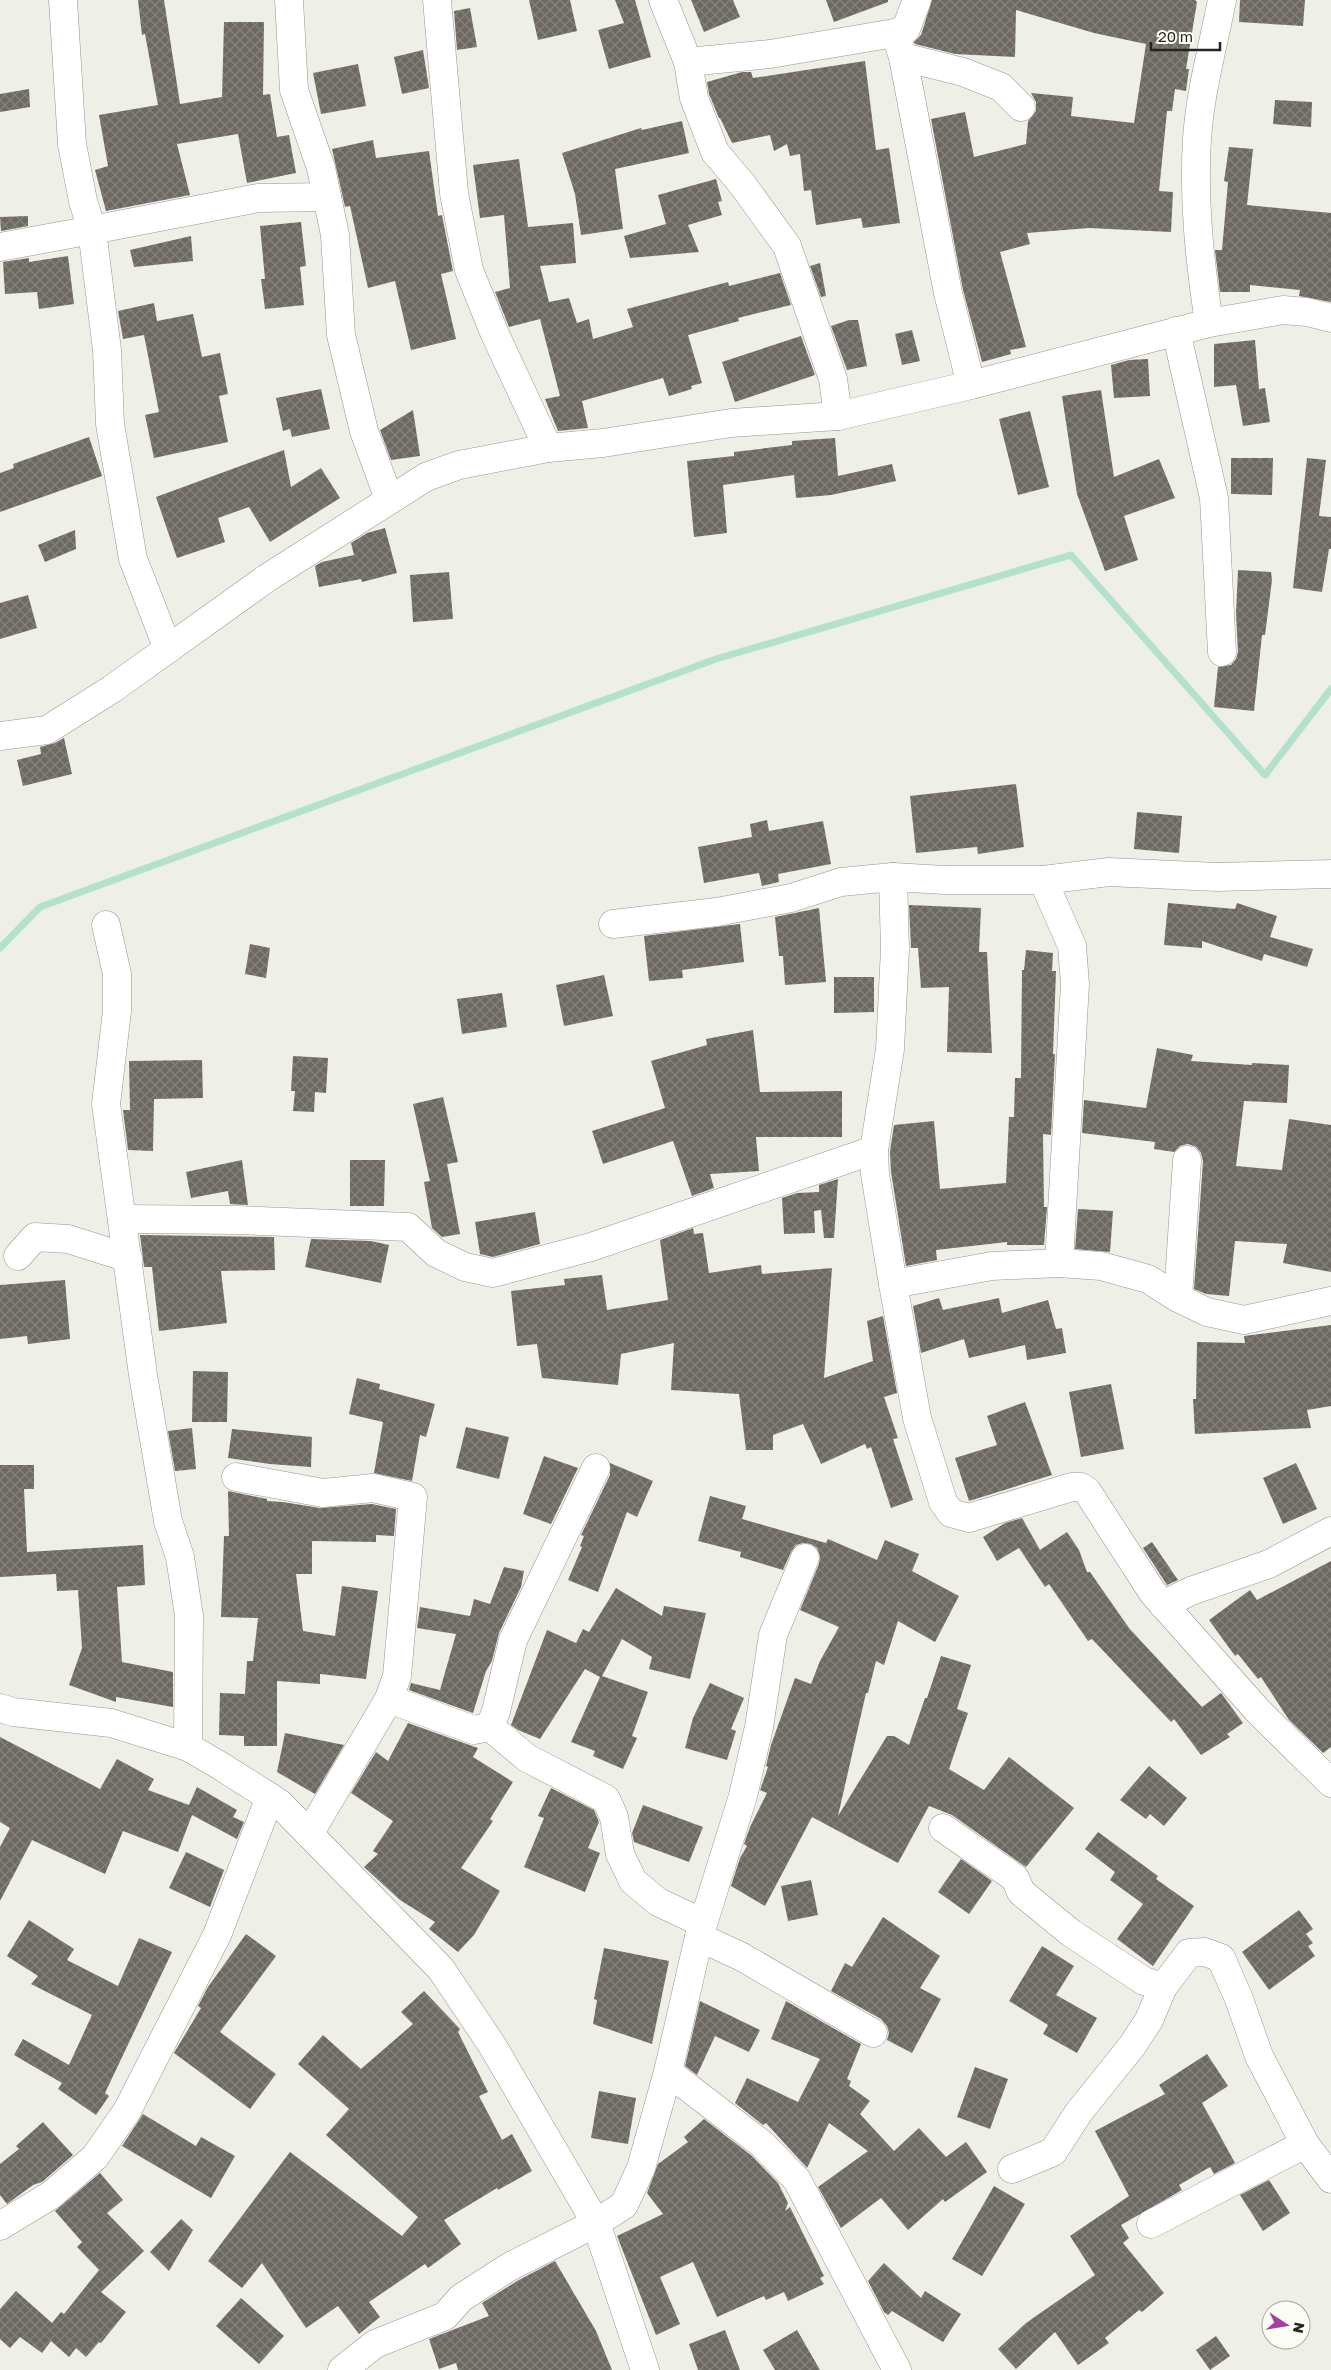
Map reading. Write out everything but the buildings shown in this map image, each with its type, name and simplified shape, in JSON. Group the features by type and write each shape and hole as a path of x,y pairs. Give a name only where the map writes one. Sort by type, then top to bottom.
{"street":[{"path":"63,0 72,144 82,201 92,230 106,350 110,424 133,559 168,649"},
{"path":"289,0 294,90 321,168 335,235 341,335 364,431 390,499"},
{"path":"437,0 454,193 469,270 494,332 548,448"},
{"path":"663,0 688,62 694,98 715,152 742,184 787,246 833,379 838,416"},
{"path":"917,0 899,45 948,293 971,384"},
{"path":"1210,323 1200,262 1197,140 1205,75 1222,0"},
{"path":"688,62 899,45 1001,87 1021,107"},
{"path":"0,247 258,198 326,197"},
{"path":"0,736 47,730 112,689 267,578 426,476 459,465 548,448 603,443 731,423 838,416 1210,323 1283,310 1307,312 1331,318"},
{"path":"1176,332 1214,498 1222,652"},
{"path":"613,924 717,912 791,898 841,882 893,877 945,880 1043,880 1109,872 1217,877 1331,874"},
{"path":"893,877 896,949 890,1049 874,1150 893,1284 917,1418 943,1502 951,1513 969,1518 1072,1487 1081,1487 1087,1491 1153,1593 1163,1605 1258,1711 1331,1783"},
{"path":"1043,880 1072,946 1075,984 1059,1263"},
{"path":"106,925 117,974 117,1011 106,1104 143,1375 168,1521 180,1557 189,1616 188,1747"},
{"path":"122,1220 238,1220 408,1227 436,1253 465,1266 493,1273 591,1247 874,1150"},
{"path":"1178,1298 1187,1160"},
{"path":"18,1256 35,1237 68,1239 128,1258"},
{"path":"893,1284 992,1266 1059,1263 1100,1266 1148,1279 1178,1298 1207,1312 1244,1320 1331,1302"},
{"path":"490,1727 496,1711 513,1640 596,1468"},
{"path":"236,1477 323,1493 373,1488 413,1497 397,1676 389,1700 309,1834"},
{"path":"1163,1605 1191,1591 1269,1564 1331,1530"},
{"path":"342,2370 375,2344 445,2316 461,2298 509,2267 596,2223 624,2205 641,2168 668,2072 701,1930 743,1796 759,1727 774,1635 804,1558"},
{"path":"389,1700 474,1730 490,1727 528,1758 606,1799 614,1817 620,1854 633,1881 658,1902 742,1957 872,2033"},
{"path":"0,1708 14,1712 111,1723 188,1747 279,1803 441,1969 492,2045 596,2223 645,2370"},
{"path":"0,2226 51,2195 95,2157 127,2111 217,1935 270,1797"},
{"path":"943,1828 1015,1878 1021,1892 1072,1933 1144,1981 1162,1987"},
{"path":"1012,2169 1053,2152 1079,2112 1132,2046 1149,2020 1162,1987 1189,1953 1205,1952 1221,1958 1239,1999 1259,2056 1305,2144 1331,2179"},
{"path":"668,2072 762,2144 797,2180 896,2370"},
{"path":"1151,2224 1305,2144"}],"waterway":[{"path":"0,948 40,907 716,659 1071,555 1265,775 1331,689"}]}
